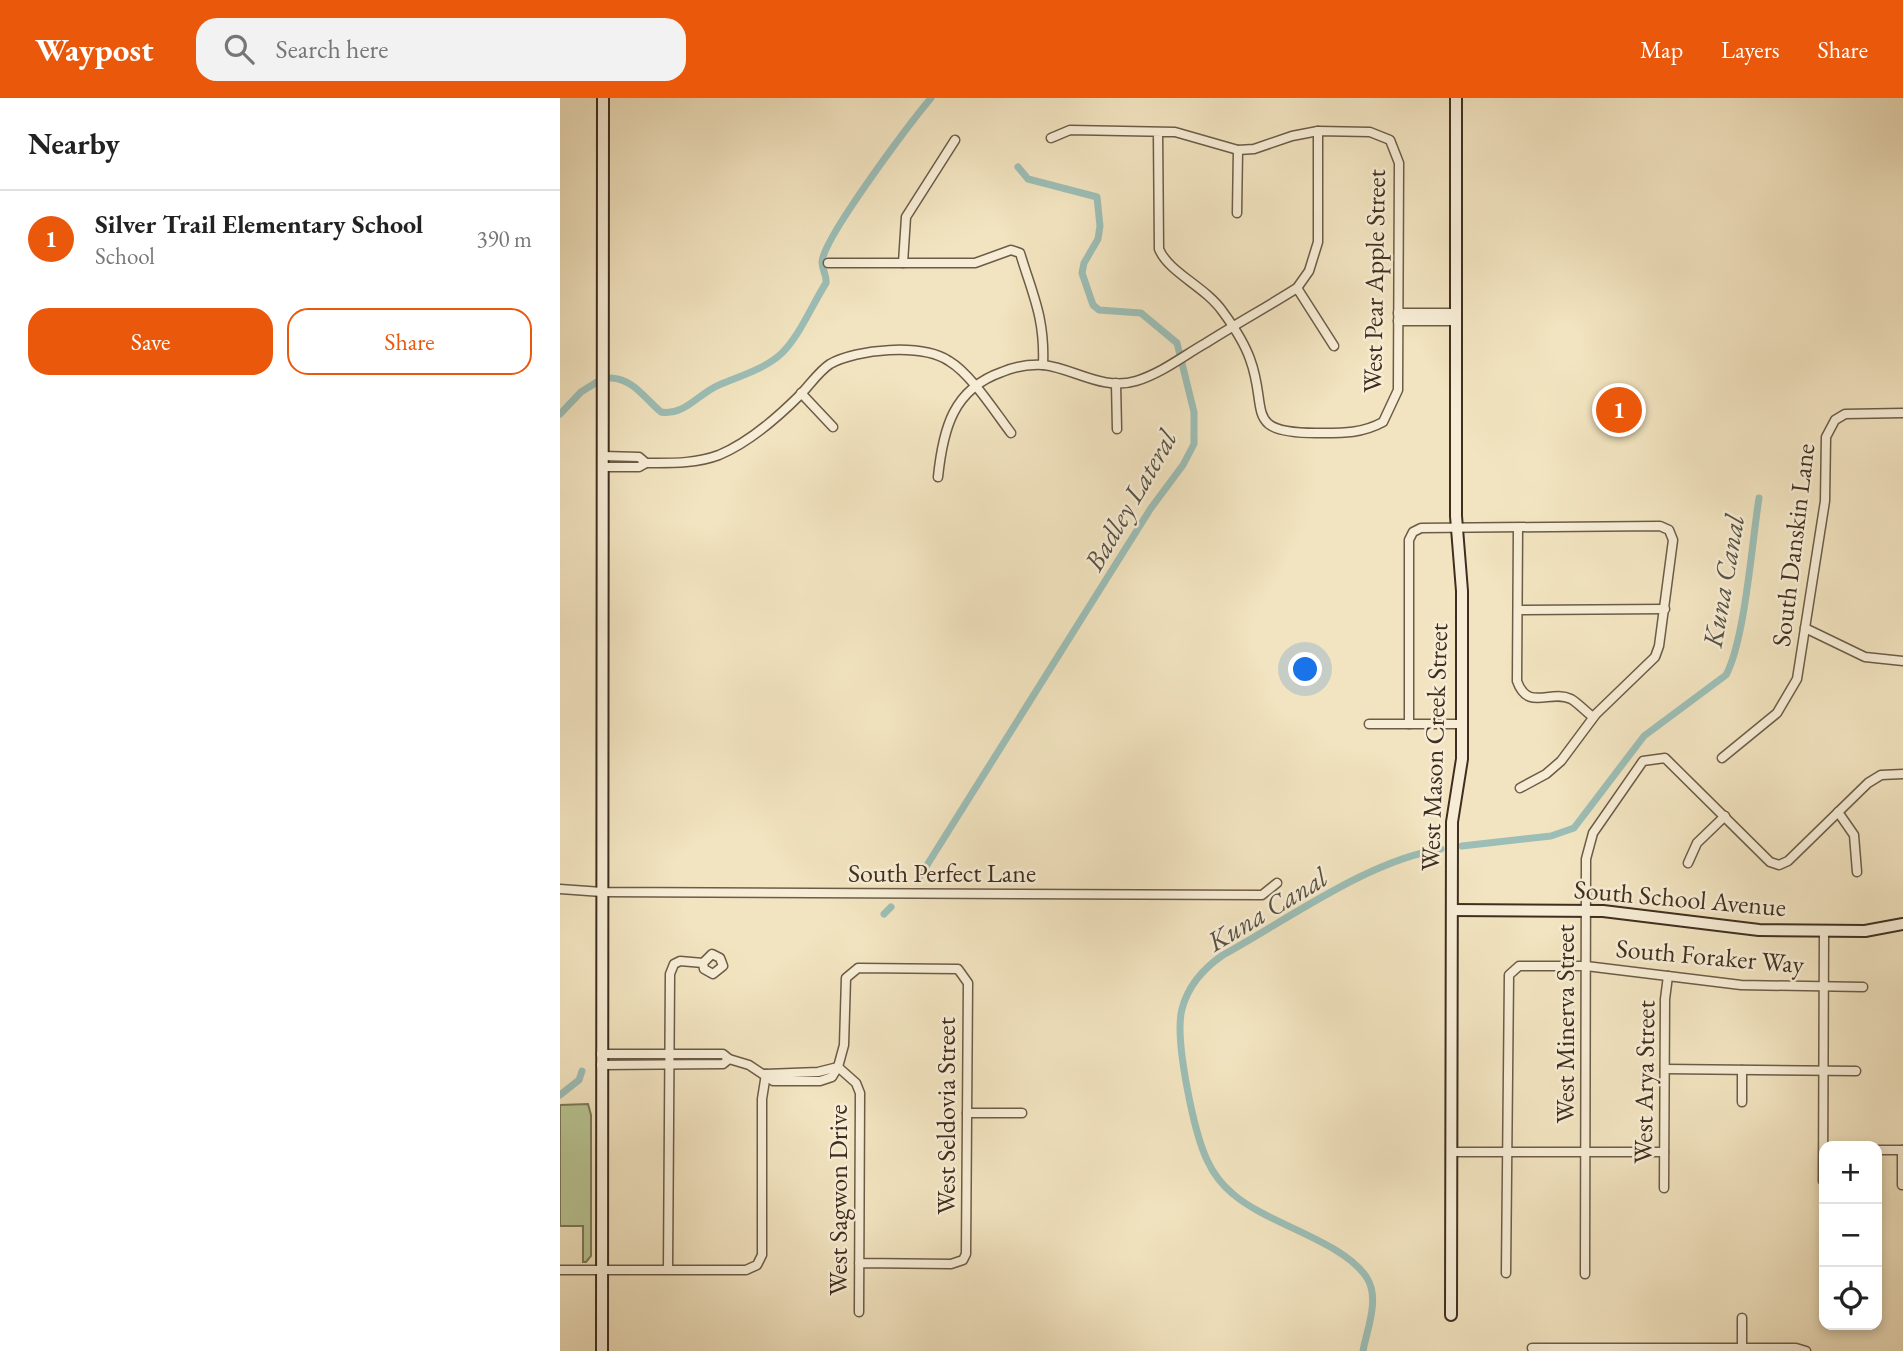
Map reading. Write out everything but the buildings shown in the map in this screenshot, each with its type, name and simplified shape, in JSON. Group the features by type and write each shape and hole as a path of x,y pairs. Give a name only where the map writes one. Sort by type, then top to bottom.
{"street":[{"path":"602,1351 603,98"},
{"name":"West Mason Creek Street","path":"1451,1315 1452,822 1462,759 1462,591 1457,528 1455,317 1456,98"},
{"path":"938,477 948,421 958,401 974,386 1010,369 1043,365 1090,381 1134,382 1177,361 1297,288 1316,254 1318,131 1305,132 1254,149 1238,150 1175,132 1070,130 1051,138"},
{"name":"West Pear Apple Street","path":"1233,326 1251,360 1258,407 1272,427 1286,433 1356,433 1383,422 1398,390 1399,163 1390,140 1370,132 1318,131"},
{"path":"1158,132 1159,249 1168,265 1212,296 1233,326"},
{"path":"903,263 906,217 955,140"},
{"path":"1237,213 1238,150"},
{"path":"828,263 975,263 1011,250 1020,253 1040,308 1044,339 1043,365"},
{"path":"1297,288 1334,346"},
{"path":"1398,317 1455,317"},
{"path":"603,462 639,467 646,463 693,463 719,455 747,440 829,365 867,351 921,352 949,360 974,386 1011,433"},
{"path":"1116,383 1117,429"},
{"path":"801,393 833,427"},
{"name":"South Danskin Lane","path":"1722,758 1777,713 1799,671 1825,501 1825,451 1829,429 1845,414 1903,413"},
{"path":"1409,724 1409,540 1413,532 1421,528 1660,526 1669,530 1673,540 1665,610 1655,657 1593,718 1561,761 1546,774 1520,788"},
{"path":"1518,528 1517,681 1521,692 1530,697 1570,699 1593,718"},
{"path":"1518,610 1665,610"},
{"path":"1805,628 1865,657 1903,662"},
{"path":"1369,724 1462,724"},
{"name":"West Minerva Street","path":"1585,1274 1586,859 1593,833 1643,761 1658,757 1671,761 1725,816"},
{"path":"1688,863 1697,843 1725,816 1770,862 1779,865 1788,862 1868,783 1881,775 1903,774"},
{"path":"1838,812 1854,835 1857,872"},
{"name":"South Perfect Lane","path":"560,889 602,892 1262,895 1277,883"},
{"name":"South School Avenue","path":"1452,910 1586,911 1748,929 1877,930 1903,924"},
{"path":"1824,930 1824,1141"},
{"path":"668,1269 670,974 674,964 680,961 703,962"},
{"name":"South Foraker Way","path":"1507,1152 1509,975 1512,969 1519,965 1586,965 1741,985 1863,987"},
{"name":"West Seldovia Street","path":"849,973 858,968 953,968 962,972 968,983 967,1247 963,1260 951,1264 859,1263"},
{"name":"West Sagwon Drive","path":"849,973 845,984 844,1045 838,1067 856,1083 860,1093 859,1312"},
{"name":"West Arya Street","path":"1664,1188 1665,999 1668,976"},
{"path":"601,1059 671,1054 723,1054 766,1074 773,1081 820,1082 832,1077 838,1067"},
{"path":"601,1059 671,1064 723,1064 729,1059"},
{"path":"1665,1069 1856,1071"},
{"path":"1742,1070 1742,1102"},
{"path":"560,1270 746,1270 757,1265 762,1255 762,1099 766,1074"},
{"path":"967,1113 1022,1113"},
{"path":"1882,1150 1903,1150 1902,1185"},
{"path":"1451,1152 1664,1152"},
{"path":"1506,1273 1507,1152"},
{"path":"1742,1318 1742,1348"},
{"path":"1532,1348 1742,1348 1806,1351"}],"green space":[{"path":"588,1104 591,1115 591,1256 583,1262 583,1226 560,1226 560,1105"}],"waterway":[{"path":"611,378 619,379 639,390 661,412 677,411 719,385 760,368 782,353 800,329 826,283 822,262 837,230 869,180 931,98"},
{"name":"Badley Lateral","path":"917,881 1194,444 1194,412 1177,343 1141,313 1099,310 1093,305 1082,273 1084,263 1098,239 1100,226 1097,197 1028,179 1018,167"},
{"path":"560,414 581,392 597,382"},
{"name":"Kuna Canal","path":"1462,846 1551,836 1574,828 1644,736 1726,675 1733,659 1743,615 1759,498"},
{"name":"Kuna Canal","path":"1363,1351 1373,1305 1371,1286 1367,1278 1341,1253 1248,1205 1225,1187 1209,1165 1196,1129 1183,1063 1180,1023 1182,1009 1198,978 1223,955 1357,878 1414,855 1441,849"},
{"name":"Badley Lateral","path":"884,914 891,907"},
{"name":"Badley Lateral","path":"560,1095 579,1080 582,1071"}],"place":[{"name":"Silver Trail Elementary School","path":"1619,410"}]}
